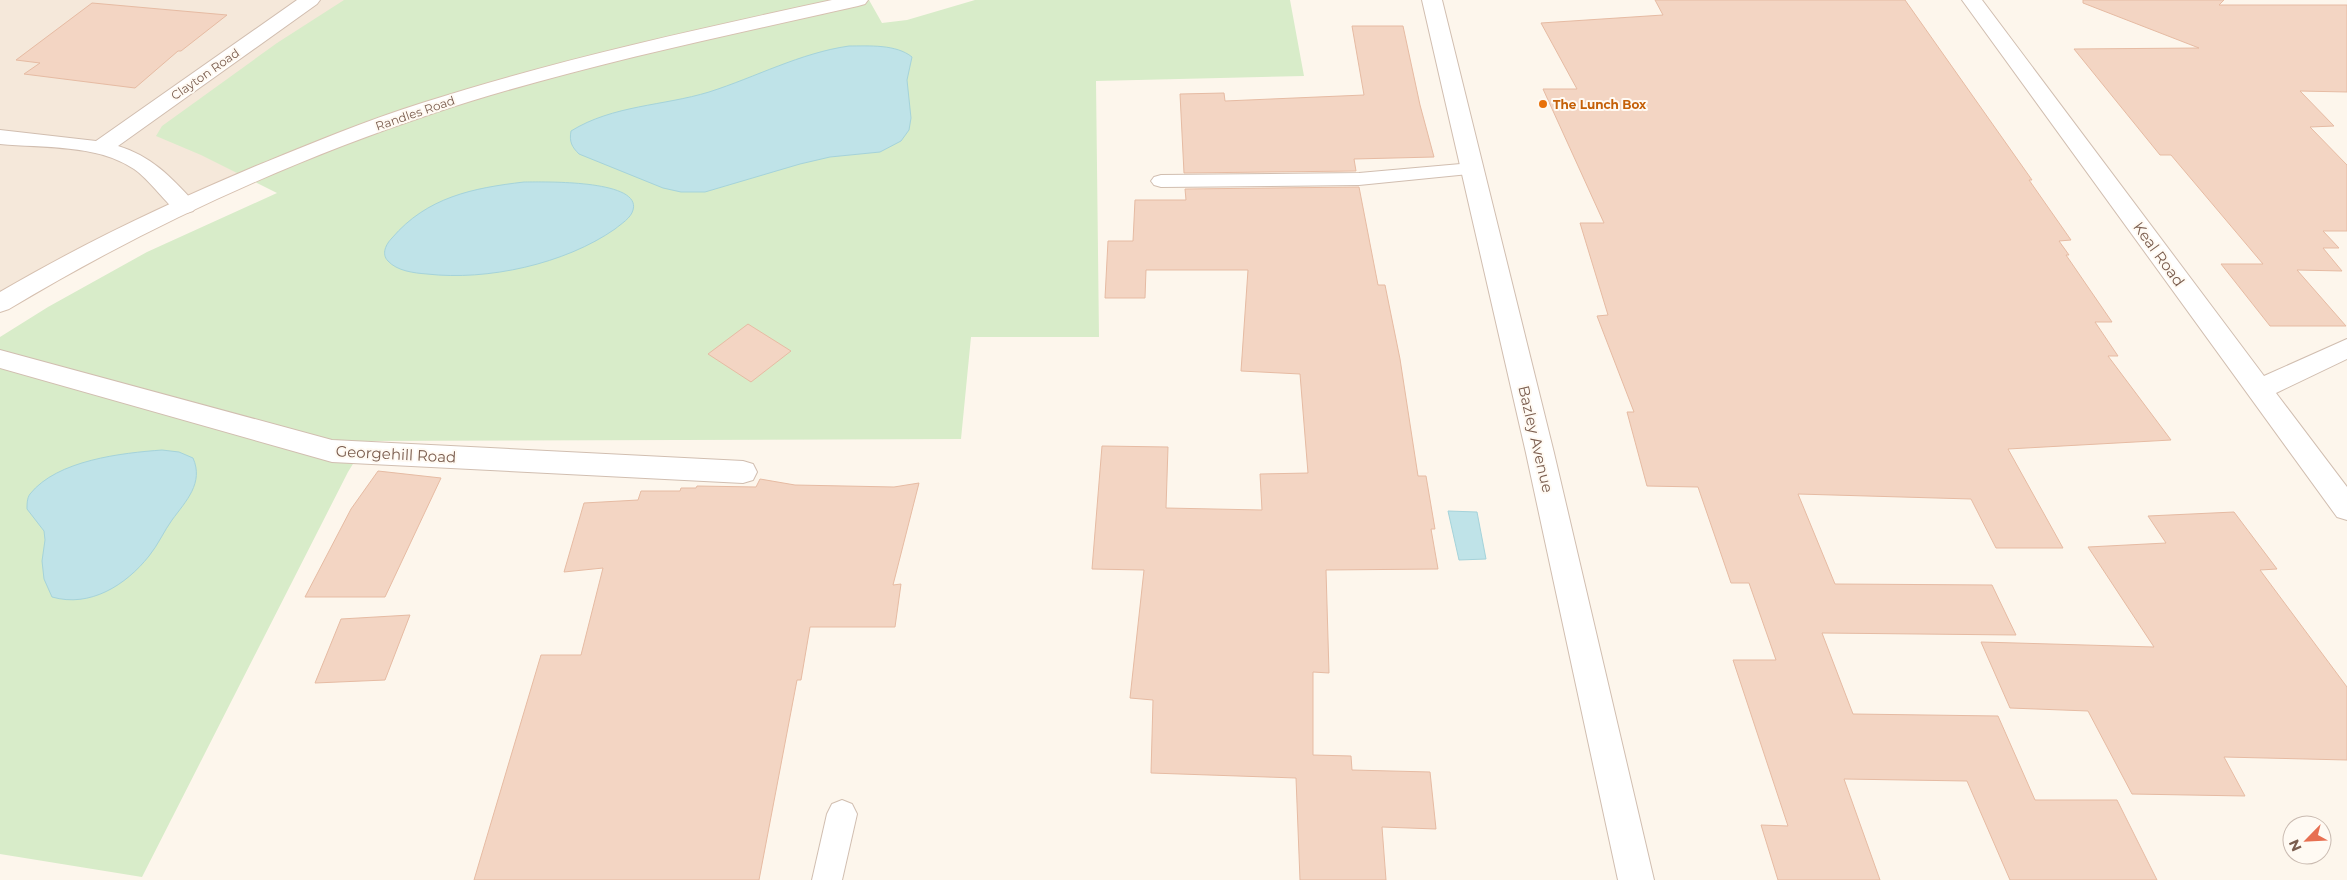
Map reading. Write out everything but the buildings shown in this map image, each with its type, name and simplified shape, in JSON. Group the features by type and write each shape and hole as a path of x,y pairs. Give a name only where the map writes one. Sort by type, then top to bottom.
{"street":[{"name":"Clayton Road","path":"100,148 310,0"},
{"name":"Randles Road","path":"0,303 100,248 185,206 328,144 456,99 592,62 858,0"},
{"name":"Bazley Avenue","path":"1432,0 1540,453 1636,880"},
{"name":"Keal Road","path":"1972,0 2347,509"},
{"path":"0,137 100,148 136,160 157,176 185,206"},
{"path":"2259,390 2347,348"},
{"name":"Georgehill Road","path":"0,359 332,451 743,472"}],"lane":[{"path":"1161,181 1291,182 1359,179 1472,169"},
{"path":"827,880 842,814"}],"shaded area":[{"path":"0,0 870,0 511,90 210,197 0,302"}],"green space":[{"path":"344,0 869,0 882,23 907,20 975,0 1290,0 1304,76 1096,81 1099,337 971,337 961,439 367,441 348,472 142,877 0,854 0,337 48,307 147,252 277,193 201,155 156,136 162,126 277,43"}],"water":[{"path":"849,46 890,48 912,57 907,80 911,118 909,130 901,141 880,152 830,157 705,192 681,192 663,188 579,154 572,144 570,138 571,131 587,122 621,111 692,97 813,54"},
{"path":"524,182 588,184 607,188 622,193 632,200 633,210 630,216 615,229 573,252 525,267 500,272 450,276 422,274 396,267 386,258 385,249 392,238 420,213 436,204 469,192"},
{"path":"162,450 179,452 193,458 196,476 195,484 188,499 169,524 152,552 140,567 106,592 80,599 66,600 52,597 44,579 42,561 45,540 44,531 27,509 30,494 42,482 56,473 91,460 128,453"},
{"path":"1448,511 1477,512 1486,559 1459,560"}],"place":[{"name":"The Lunch Box","path":"1543,104"}]}
